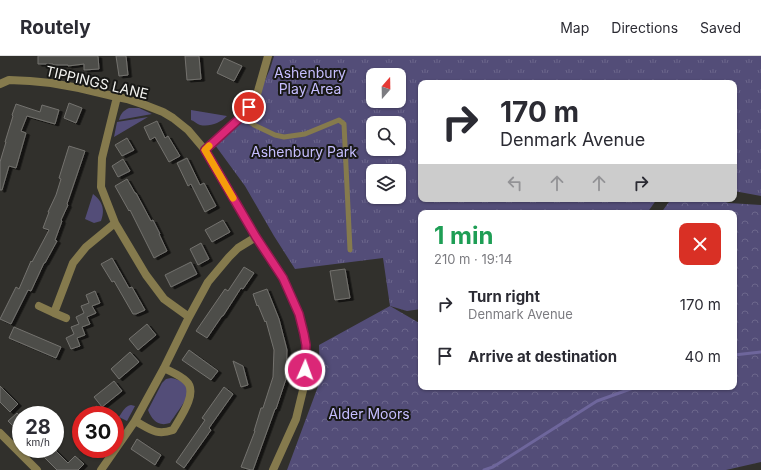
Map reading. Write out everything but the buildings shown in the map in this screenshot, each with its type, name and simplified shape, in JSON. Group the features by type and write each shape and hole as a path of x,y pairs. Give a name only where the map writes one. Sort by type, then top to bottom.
{"street":[{"path":"205,150 242,116 256,98 268,56"},
{"name":"TIPPINGS LANE","path":"0,84 9,80 52,83 127,99 163,112 173,118 188,130 205,150 256,237 283,278 299,314 304,334 306,345 305,382 296,419 273,470"},
{"path":"117,97 102,158 101,186 115,223 146,274 164,299 189,317"},
{"path":"54,312 73,263 86,247 115,223"},
{"path":"101,470 135,421 208,282 238,248 256,237"},
{"path":"39,306 66,318"},
{"path":"135,421 156,432 165,433 173,430 177,423 190,398 192,390 187,381 164,368"},
{"path":"0,433 37,470"}],"lane":[{"path":"242,116 254,125 275,135 284,137 305,134 339,120 344,124 350,250"}],"green space":[{"name":"Ashenbury Park","path":"274,56 761,56 761,196 737,192 737,80 418,80 418,202 655,202 649,210 418,210 418,309 407,311 390,306 383,258 295,269 245,186 215,145 256,101"},
{"path":"129,108 139,108 152,114 119,120 122,112"},
{"path":"191,110 227,116 215,124 200,125 191,120"},
{"path":"148,117 114,137 117,122"},
{"path":"93,194 101,203 103,209 101,221 94,223 85,219"},
{"name":"Alder Moors","path":"669,202 726,202 761,205 761,462 726,470 287,470 320,381 319,345 390,306 418,322 418,390 737,390 737,210 663,210"},
{"path":"171,378 184,383 188,392 182,405 170,423 162,424 156,422 151,417 148,410 162,383 166,379"},
{"path":"129,406 135,406 127,421 124,420 124,410"}],"waterway":[{"path":"737,355 761,352"},
{"path":"484,470 493,467 597,401 628,390"}],"slow traffic":[{"path":"209,146 205,150 233,198"}],"route":[{"path":"249,107 242,116 205,150 256,237 283,278 299,314 304,334 306,345 305,370"}],"park label":[{"name":"Ashenbury Play Area","path":"310,80"}]}
